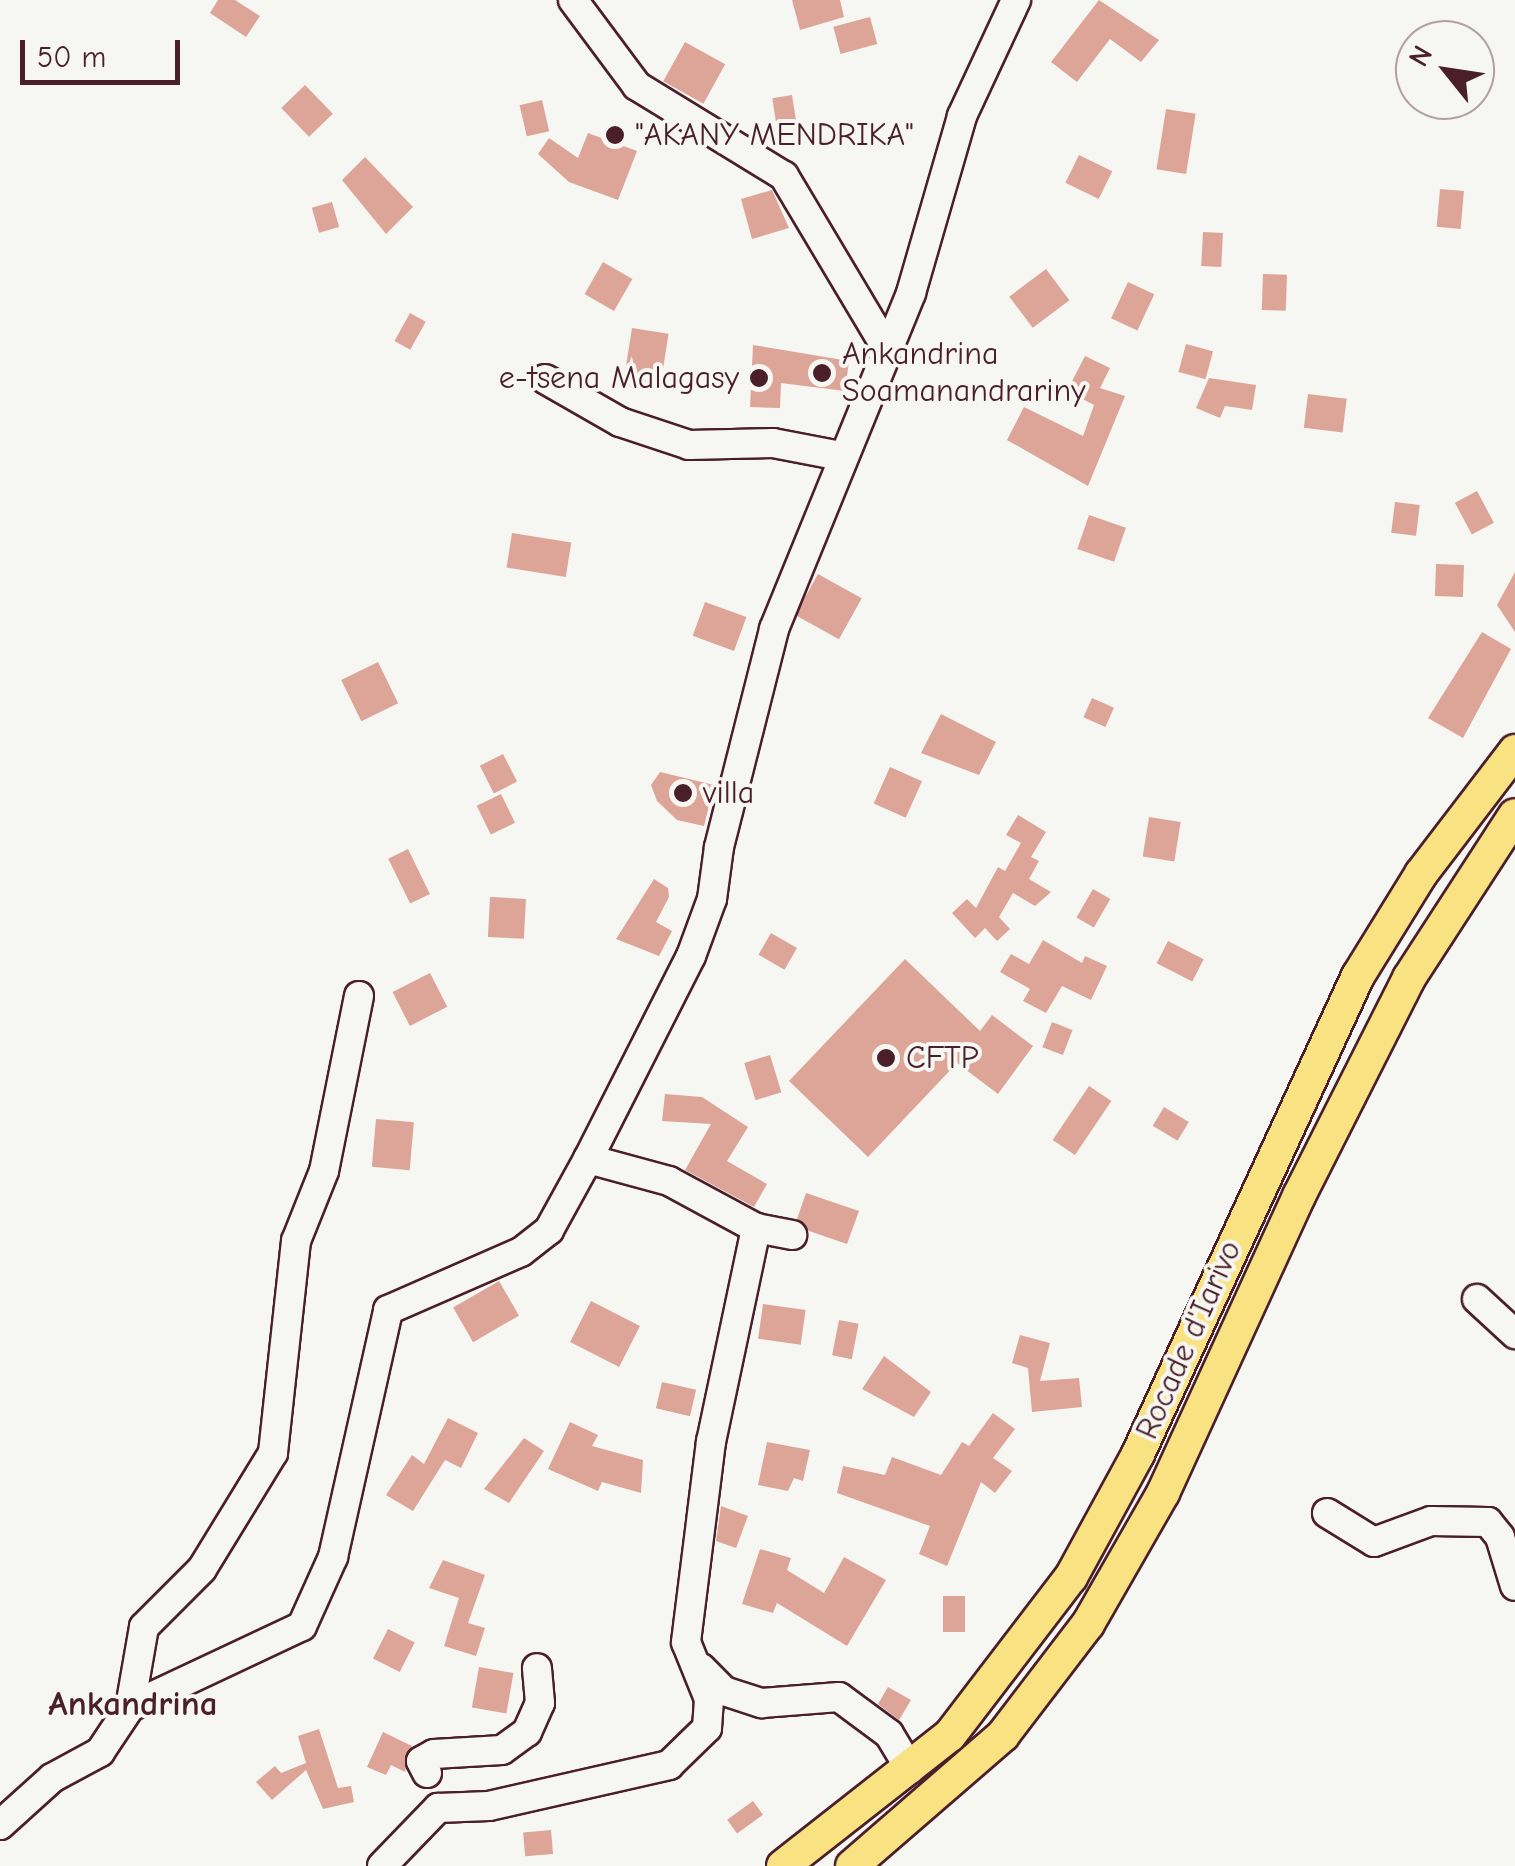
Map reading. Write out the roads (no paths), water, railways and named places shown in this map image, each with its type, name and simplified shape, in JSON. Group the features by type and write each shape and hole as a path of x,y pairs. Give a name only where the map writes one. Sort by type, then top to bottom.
{"main road":[{"name":"Rocade d'Iarivo","path":"783,1866 950,1735 1010,1666 1071,1578 1138,1454 1358,976 1431,860 1515,751"},
{"name":"Rocade d'Iarivo","path":"852,1866 1003,1735 1088,1624 1163,1493 1299,1196 1408,978 1515,815"}],"street":[{"path":"573,0 637,86 784,176 886,347"},
{"path":"130,1707 302,1626 333,1558 388,1310 522,1252 549,1230 588,1158 691,956 712,899 719,847 774,629 910,293 962,116 1016,0"},
{"path":"545,378 620,422 689,445 772,443 841,456"},
{"path":"0,1825 52,1778 100,1752 130,1707 144,1627 202,1569 273,1453 296,1241 324,1171 359,996"},
{"path":"588,1158 670,1180 756,1228 792,1234"},
{"path":"382,1866 438,1808 489,1806 670,1764 707,1728 709,1699 686,1642 711,1442 756,1228"},
{"path":"1477,1300 1515,1334"},
{"path":"1327,1513 1374,1542 1431,1522 1488,1522 1500,1537 1515,1586"},
{"path":"693,1660 724,1691 762,1703 840,1697 889,1734 910,1769"},
{"path":"427,1773 421,1761 434,1754 502,1750 527,1732 540,1703 536,1668"}],"place":[{"name":"\"AKANY MENDRIKA\"","path":"615,135"},
{"name":"Ankandrina Soamanandrariny","path":"822,373"},
{"name":"e-tsena Malagasy","path":"759,378"},
{"name":"villa","path":"683,793"},
{"name":"CFTP","path":"886,1058"}],"district":[{"name":"Ankandrina","path":"133,1704"}]}
